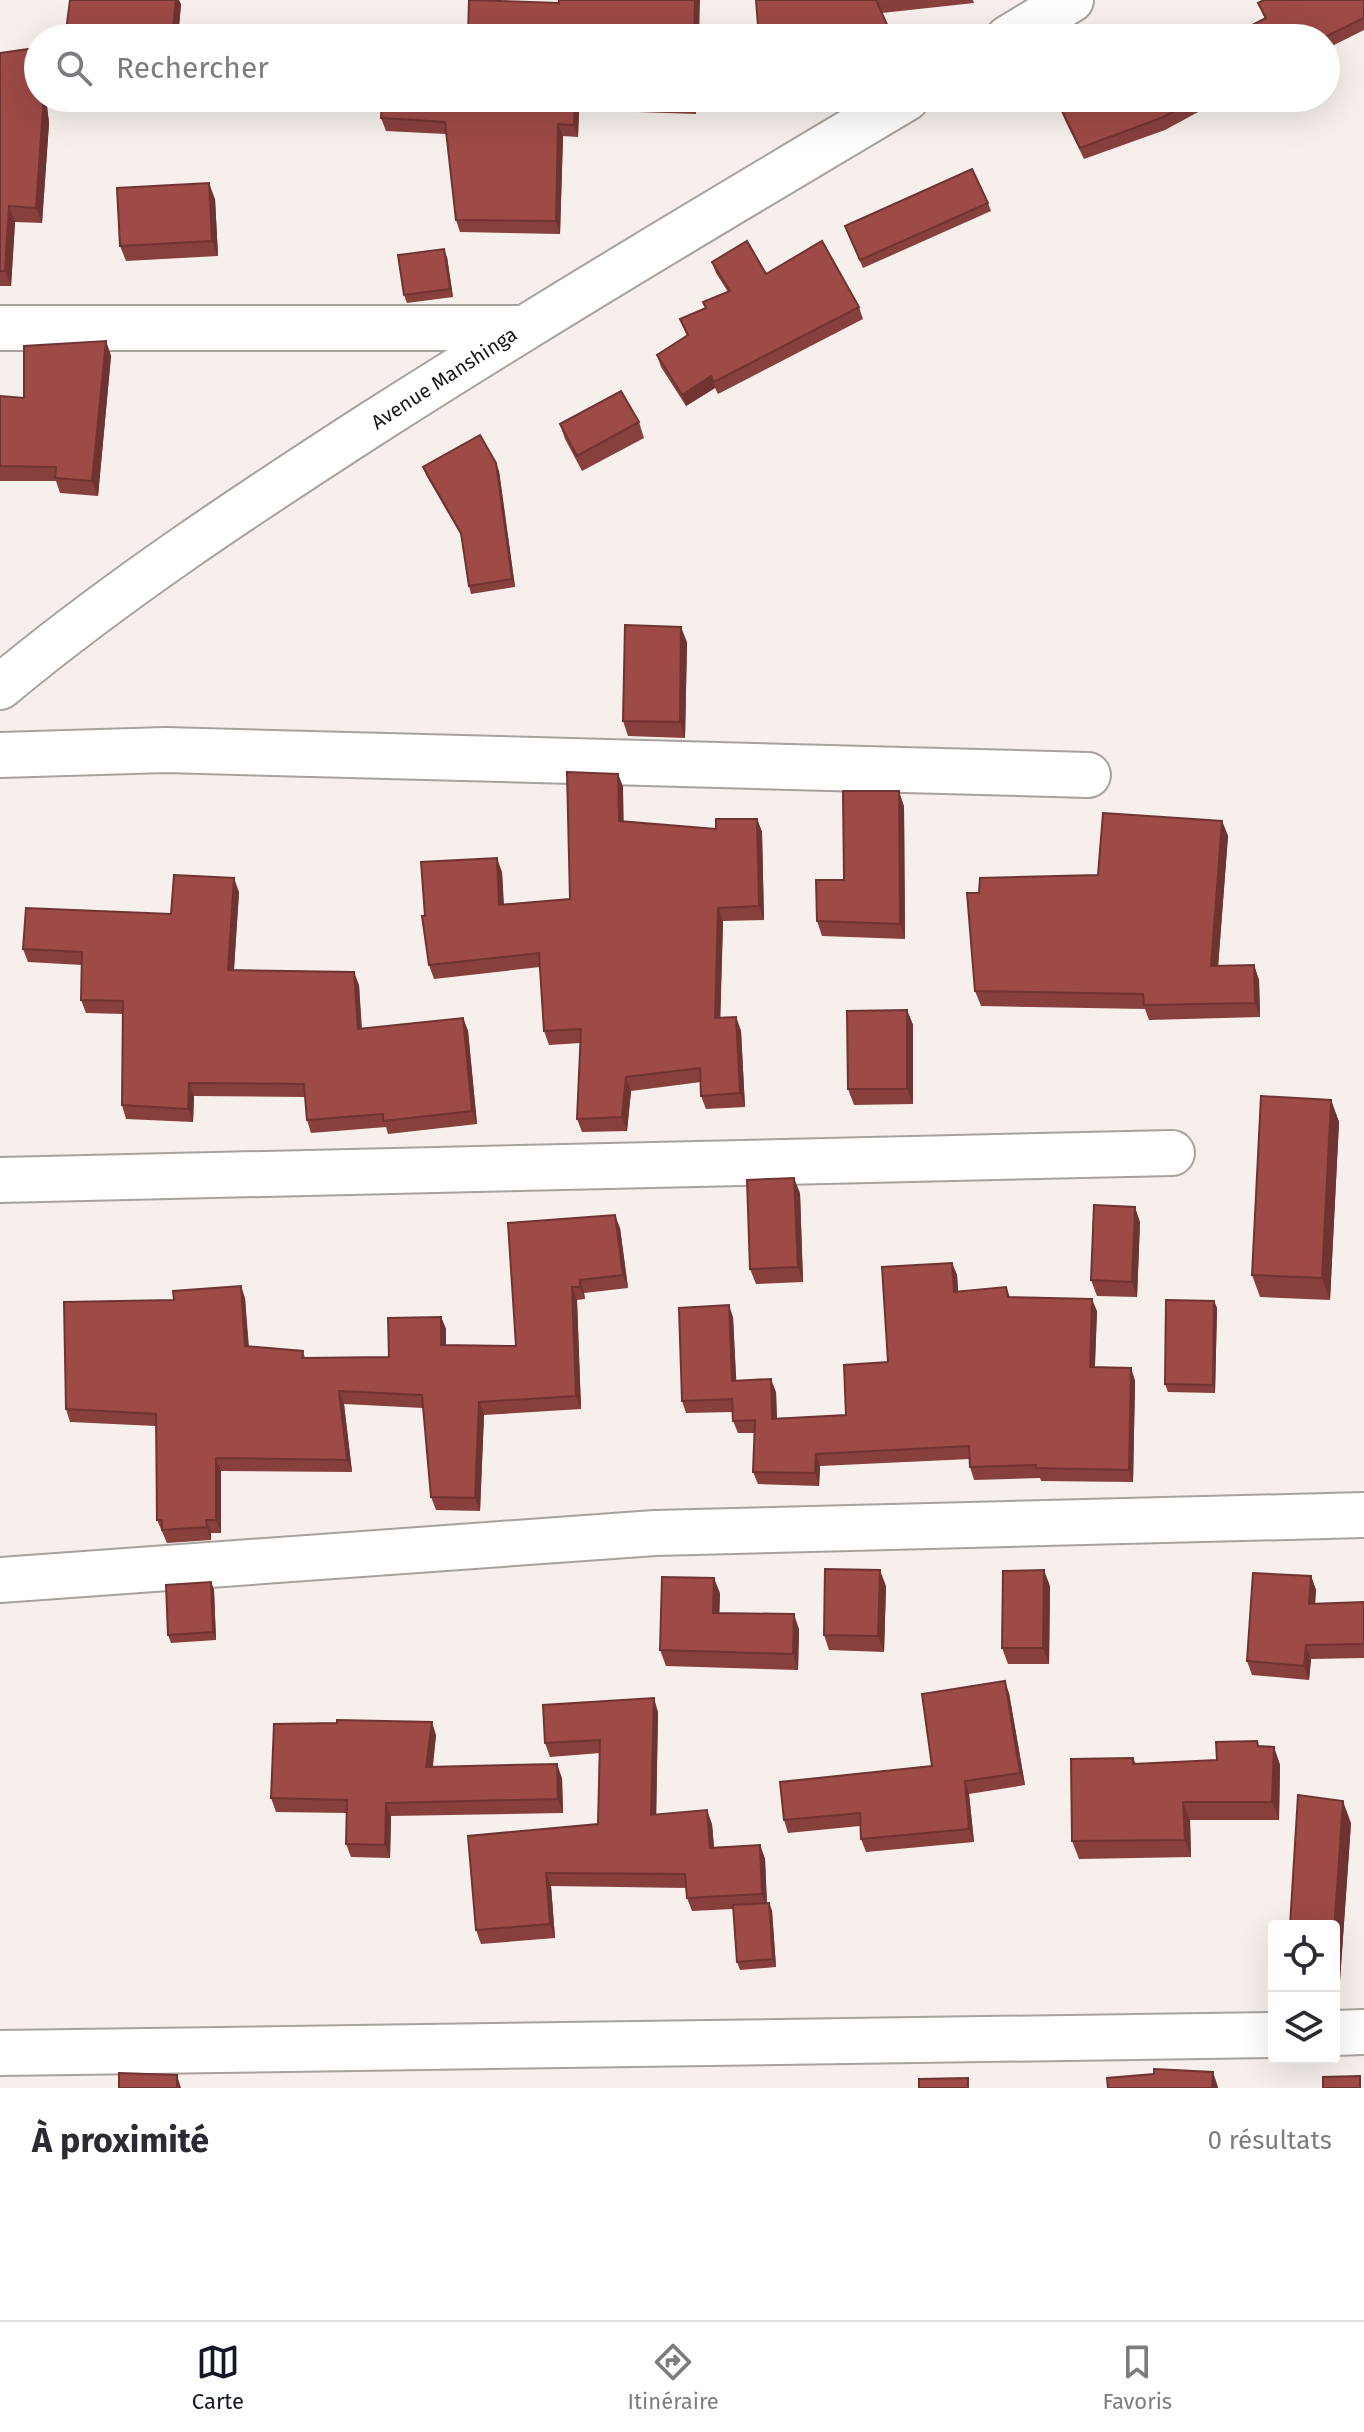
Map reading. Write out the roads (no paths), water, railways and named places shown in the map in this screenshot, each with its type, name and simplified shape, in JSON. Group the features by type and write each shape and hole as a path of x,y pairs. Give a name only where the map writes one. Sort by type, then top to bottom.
{"street":[{"path":"1031,24 1071,0"},
{"name":"Avenue Manshinga","path":"0,687 131,584 324,455 521,328 884,112"},
{"path":"0,328 521,328"},
{"path":"0,755 166,750 1088,775"},
{"path":"0,1180 1172,1153"},
{"path":"0,1580 655,1533 1364,1515"},
{"path":"1340,2033 1364,2032"},
{"path":"0,2053 1268,2035"}]}
